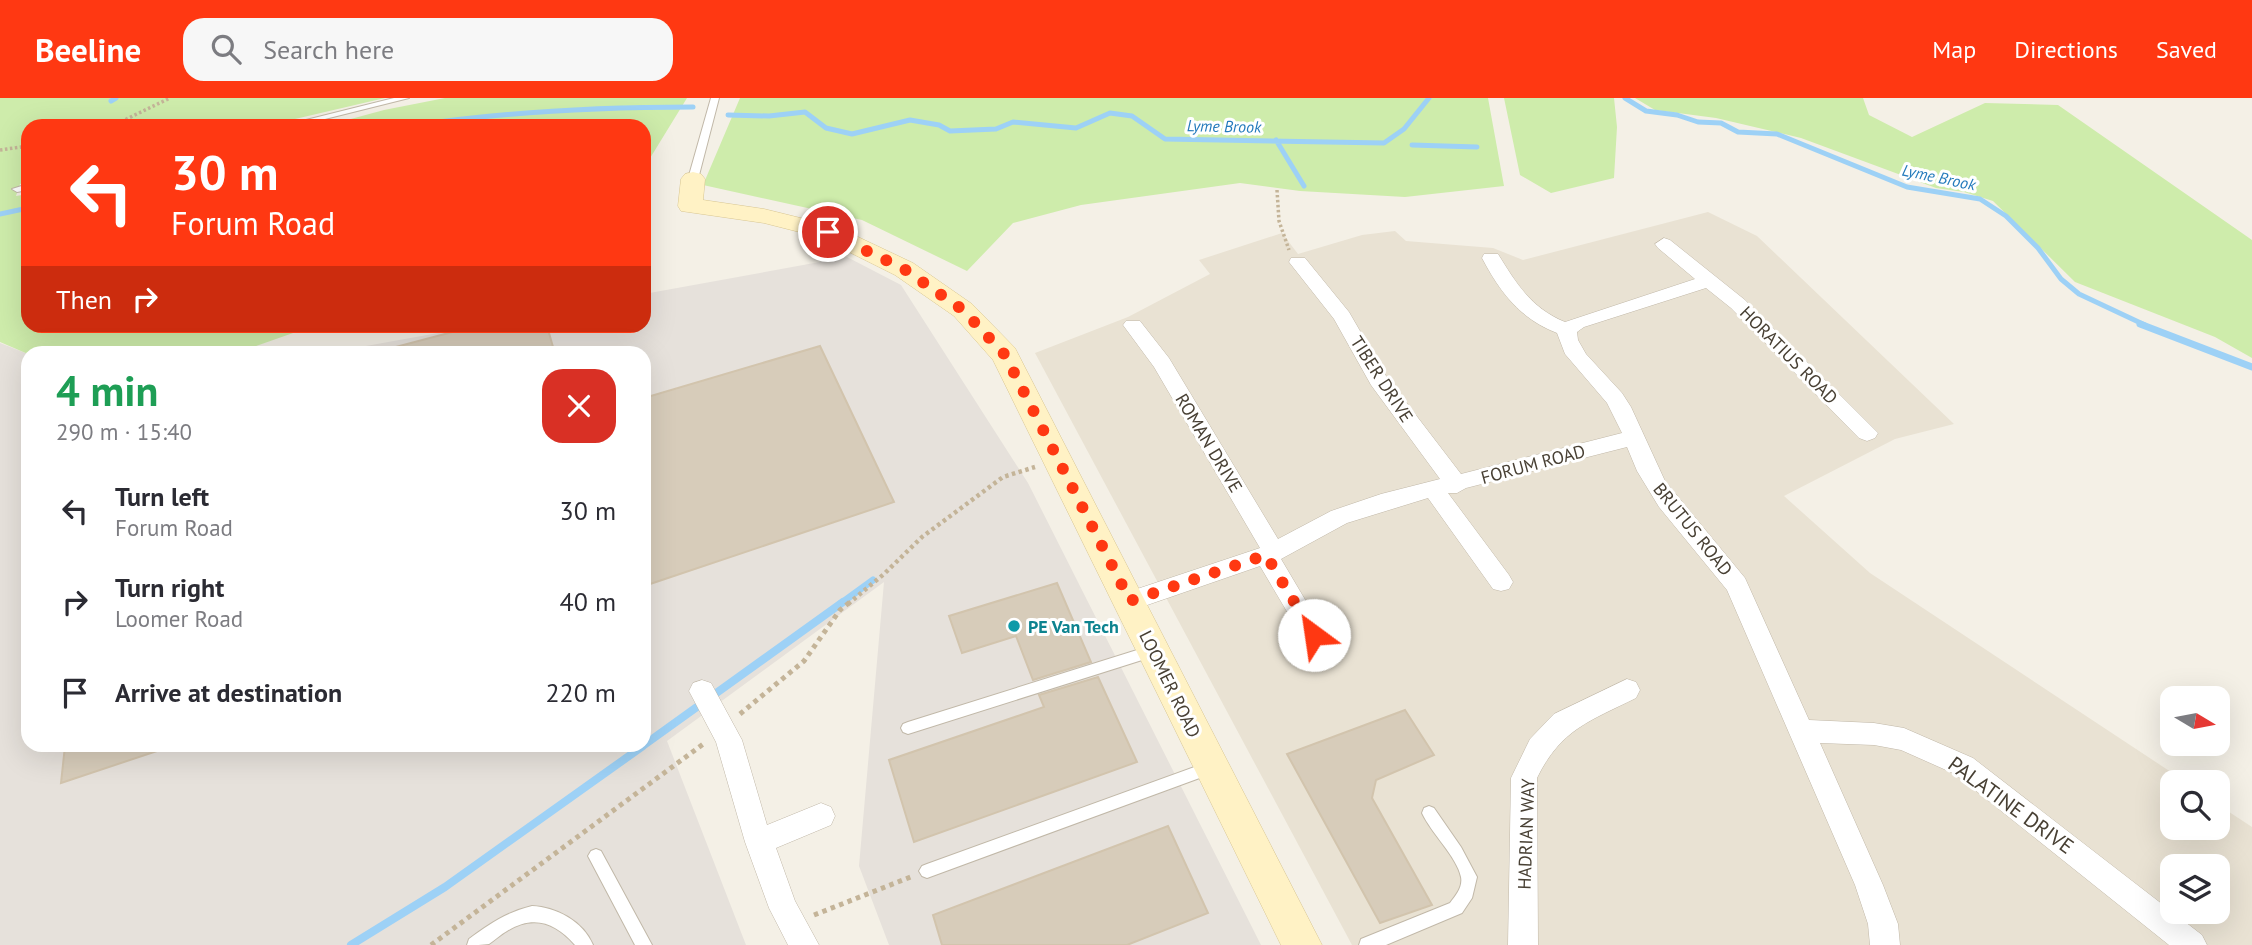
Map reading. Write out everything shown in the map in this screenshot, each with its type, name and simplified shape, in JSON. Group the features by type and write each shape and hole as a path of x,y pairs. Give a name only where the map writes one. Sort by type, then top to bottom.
{"street":[{"name":"LOOMER ROAD","path":"693,179 690,206 764,216 828,232 904,269 963,310 1005,355 1302,945"},
{"name":"HORATIUS ROAD","path":"1664,244 1710,280 1767,332 1867,433"},
{"path":"1501,265 1528,310 1544,322 1567,330 1577,323 1710,280"},
{"name":"TIBER DRIVE","path":"1310,268 1342,316 1378,380 1457,485"},
{"name":"BRUTUS ROAD","path":"1567,330 1565,340 1571,350 1606,385 1621,407 1648,472 1669,503 1717,555 1737,585 1869,885 1883,924 1885,945"},
{"name":"ROMAN DRIVE","path":"1145,331 1270,553"},
{"name":"FORUM ROAD","path":"1130,601 1270,553 1339,517 1381,502 1457,485 1633,438"},
{"path":"1434,490 1501,582"},
{"path":"1270,553 1314,635"},
{"name":"HADRIAN WAY","path":"1523,945 1524,778 1539,747 1563,722 1627,690"},
{"path":"702,691 718,732 729,740 759,842 797,934"},
{"name":"PALATINE DRIVE","path":"1803,731 1874,734 1904,739 1964,766 2192,945"},
{"path":"759,842 821,816"}],"lane":[{"path":"316,119 405,98"},
{"name":"LOOMER ROAD","path":"693,179 715,98"},
{"path":"908,729 1154,651"},
{"path":"927,871 1212,767"},
{"path":"1367,945 1456,908 1467,892 1469,877 1456,852 1429,813"},
{"path":"596,856 644,945"},
{"path":"475,945 512,917 539,913 557,916 574,930 585,945"}],"path":[{"path":"126,119 170,98"},
{"path":"0,150 21,147"},
{"path":"1278,190 1276,204 1281,236 1310,268"},
{"path":"431,945 718,732 804,661 840,610 884,574 922,537 1003,477 1017,471 1061,463"},
{"path":"797,934 927,871"}],"shaded area":[{"path":"1708,212 1757,236 1954,424 1895,439 1784,496 1870,573 2168,770 2160,770 2160,840 2230,840 2230,813 2252,827 2252,945 1352,945 1035,353 1128,317 1210,274 1199,260 1282,233 1298,254 1362,235 1395,231 1406,241 1493,248 1523,260"},
{"path":"847,257 901,285 1028,483 1261,945 889,945 859,866 884,582 667,741 746,945 0,945 0,343 21,351 21,752 651,752 651,346 366,346 438,333 651,333 651,293"}],"green space":[{"path":"0,98 385,98 295,119 21,119 21,184 16,196 21,195 21,333 293,333 256,346 21,346 21,351 0,342"},
{"path":"445,98 687,98 651,157 651,119 351,119"},
{"path":"740,98 1488,98 1504,186 1405,197 1300,191 1240,183 1081,205 1013,223 967,271 862,220 703,185"},
{"path":"1504,98 1614,98 1617,127 1614,178 1551,193 1520,175"},
{"path":"1635,98 1863,98 1869,115 1912,137 1985,103 2058,105 2252,240 2252,358 2215,337 2075,282 1993,201 1964,192 1936,188 1801,138 1716,118 1655,110"}],"building":[{"path":"449,333 549,333 553,346 400,346"},
{"path":"820,346 894,502 651,584 651,396"},
{"name":"PE Van Tech","path":"1057,583 1091,662 1033,680 1016,636 962,653 949,616"},
{"path":"1098,677 1137,762 914,842 889,760 1044,707 1039,695"},
{"path":"1405,710 1434,755 1376,780 1372,798 1432,905 1380,923 1287,754"},
{"path":"64,752 154,752 61,783"},
{"path":"1168,826 1208,913 1127,945 942,945 933,915"}],"waterway":[{"path":"111,101 116,98"},
{"name":"Lyme Brook","path":"1277,141 1384,143 1404,129 1429,98"},
{"name":"Lyme Brook","path":"1625,98 1646,111 1677,115 1698,122 1721,123 1738,132 1777,134 1907,187 1980,199 2006,216 2038,248 2061,279 2079,294 2145,325"},
{"name":"Lyme Brook","path":"464,119 551,111 693,107"},
{"name":"Lyme Brook","path":"728,115 769,116 805,112 826,128 852,134 910,120 939,125 950,131 996,129 1013,122 1076,128 1110,113 1132,116 1165,139 1277,141"},
{"path":"1277,141 1304,186"},
{"path":"1412,145 1477,147"},
{"name":"Lyme Brook","path":"0,214 21,210"},
{"name":"Lyme Brook","path":"2140,324 2252,367"},
{"path":"840,604 873,580"},
{"path":"651,740 843,602"},
{"path":"351,945 445,887 635,752"}],"place":[{"name":"PE Van Tech","path":"1014,626"}],"route":[{"path":"828,232 904,269 963,310 1005,355 1130,601 1266,555 1314,635"}]}
